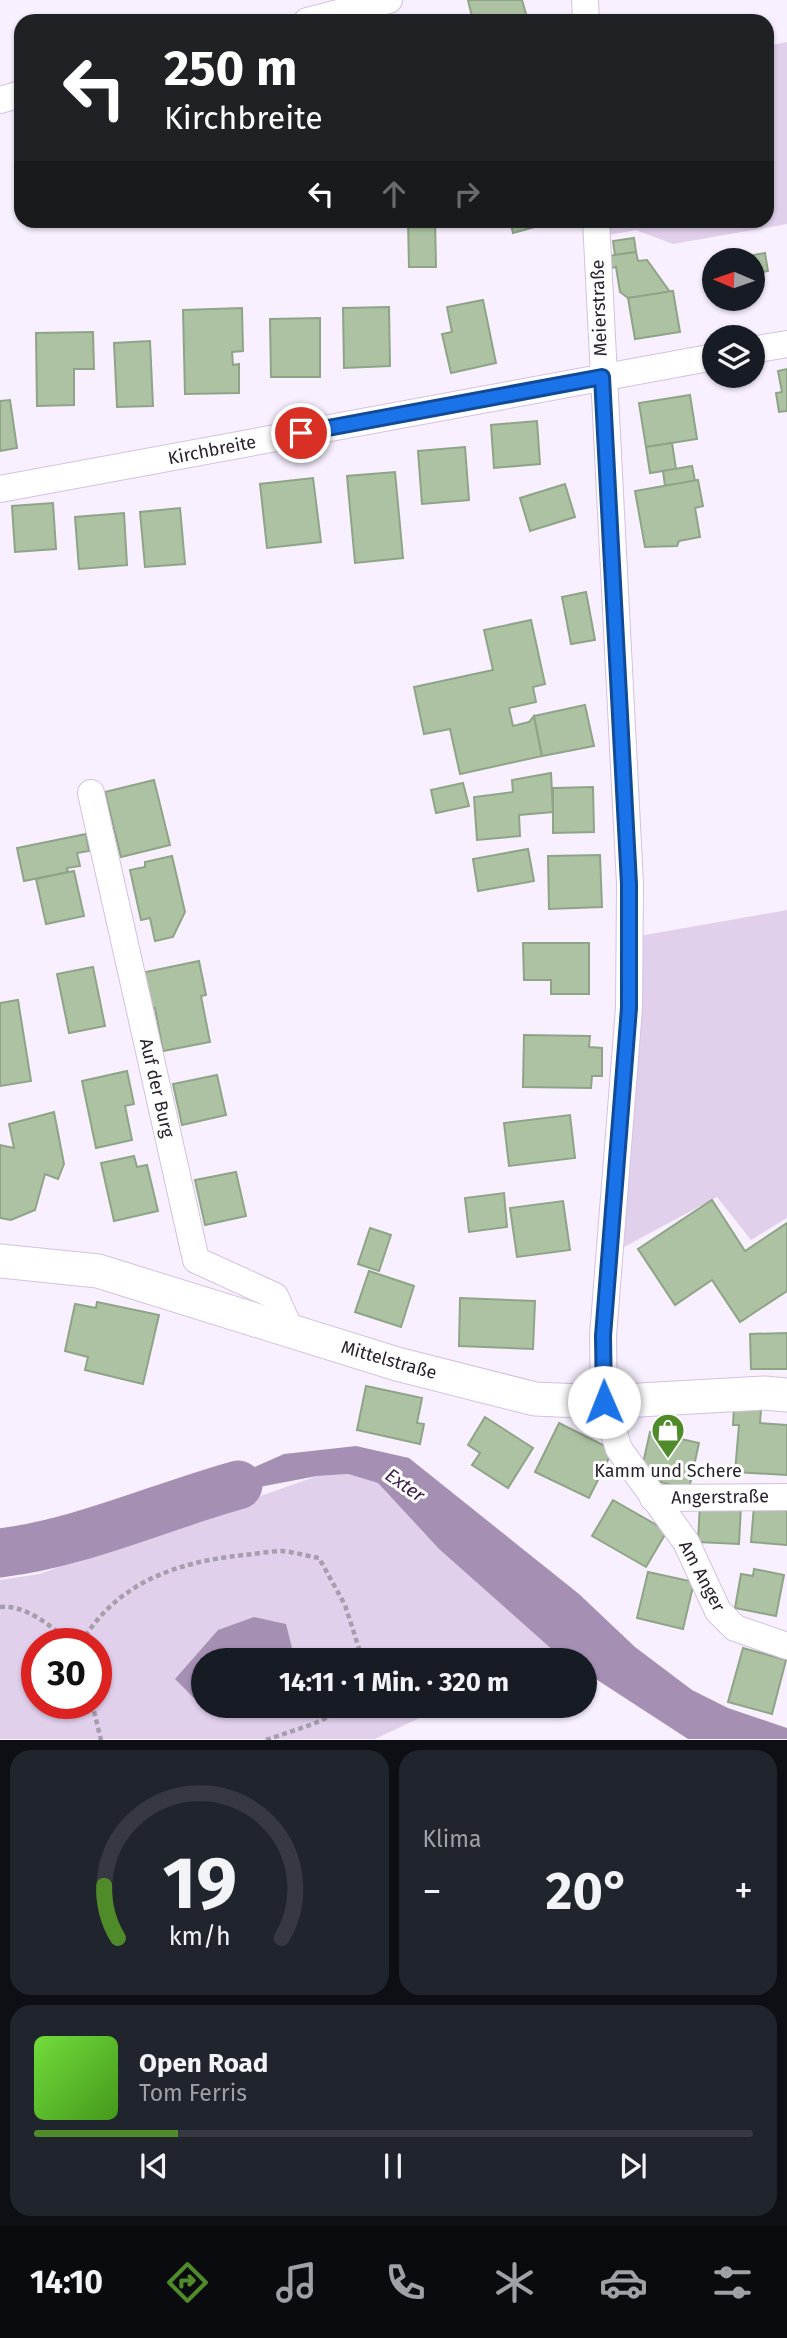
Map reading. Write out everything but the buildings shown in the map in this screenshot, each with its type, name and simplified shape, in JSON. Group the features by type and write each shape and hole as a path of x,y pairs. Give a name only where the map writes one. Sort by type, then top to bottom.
{"main road":[{"name":"Mittelstraße","path":"0,1261 98,1271 397,1364 535,1399 604,1402 764,1393 787,1395"}],"street":[{"path":"334,14 389,0"},
{"name":"Meierstraße","path":"596,228 629,884 629,1008 603,1336 604,1402"},
{"path":"765,348 787,344"},
{"name":"Kirchbreite","path":"0,489 702,359"},
{"name":"Auf der Burg","path":"90,793 196,1260 275,1296 290,1331"},
{"name":"Am Anger","path":"604,1402 620,1449 686,1542 718,1611 735,1628 787,1646"},
{"name":"Angerstraße","path":"653,1498 787,1497"}],"path":[{"path":"90,1628 123,1595 170,1568 224,1557 282,1551 319,1558 345,1605 359,1648"},
{"path":"0,1607 7,1606 46,1622 53,1628"},
{"path":"266,1740 329,1718"},
{"path":"96,1719 101,1740"}],"shaded area":[{"path":"787,42 787,224 774,226 774,45"},
{"path":"604,228 764,228 673,244 636,230 604,236"},
{"path":"787,910 787,1218 751,1240 717,1197 624,1247 639,936"},
{"path":"348,1474 378,1483 439,1549 550,1648 191,1648 191,1718 420,1718 375,1739 0,1739 0,1580 39,1574 317,1476"}],"water":[{"path":"356,1446 409,1458 579,1594 635,1647 692,1690 728,1708 787,1728 787,1739 688,1739 597,1680 597,1648 550,1648 439,1549 378,1483 348,1474 317,1476 174,1503 284,1454"},
{"path":"254,1617 286,1624 292,1648 202,1648 218,1630"},
{"path":"191,1661 191,1695 175,1679"}],"waterway":[{"name":"Exter","path":"0,1553 90,1533 238,1485"}],"place":[{"name":"Kamm und Schere","path":"668,1460"}],"route":[{"path":"301,433 602,377 629,884 629,1008 603,1336 604,1402"}]}
